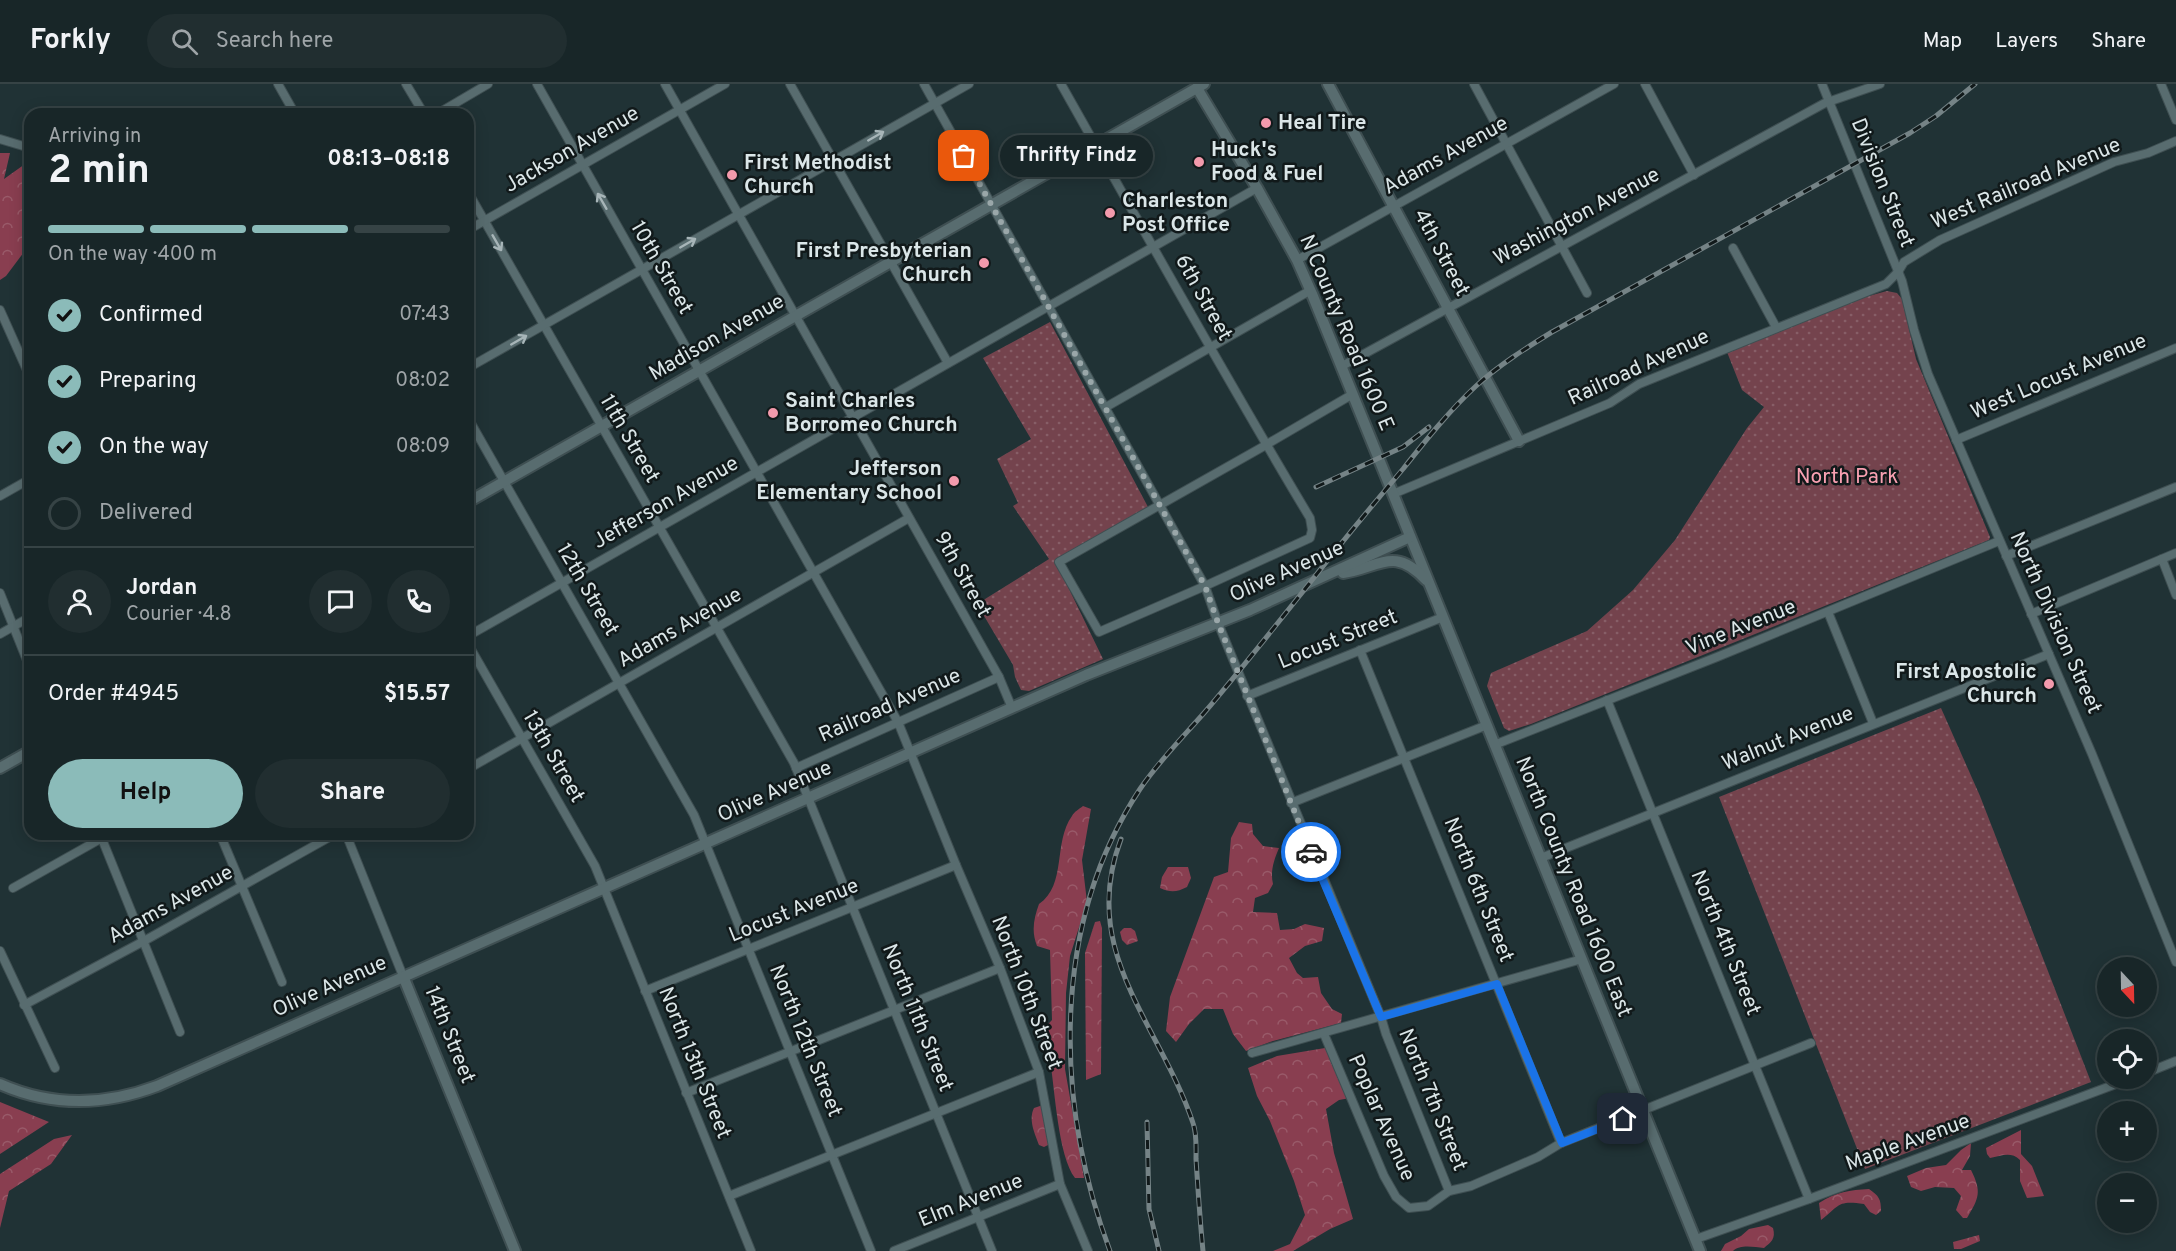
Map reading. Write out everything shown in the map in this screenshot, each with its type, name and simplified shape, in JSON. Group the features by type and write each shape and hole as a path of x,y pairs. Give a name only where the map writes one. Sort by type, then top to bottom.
{"main road":[{"name":"4th Street","path":"1328,84 1520,441"},
{"name":"Madison Avenue","path":"474,499 1198,85"},
{"name":"N County Road 1600 E","path":"1198,85 1257,188 1311,290 1410,537"},
{"name":"Olive Avenue","path":"0,1084 34,1096 74,1102 115,1099 156,1086 1112,664 1308,586 1410,537"},
{"name":"North County Road 1600 East","path":"1410,537 1700,1251"},
{"path":"1330,574 1355,571 1388,560 1397,560 1418,572 1430,584"},
{"path":"0,768 24,754"},
{"name":"14th Street","path":"403,976 515,1251"}],"street":[{"path":"278,84 292,108"},
{"path":"406,84 420,108"},
{"path":"447,108 488,84"},
{"name":"10th Street","path":"537,84 898,722 910,754"},
{"name":"9th Street","path":"665,84 999,677 1012,708"},
{"name":"Jackson Avenue","path":"474,227 725,84"},
{"path":"790,84 948,363"},
{"name":"North 7th Street","path":"924,84 1205,586 1247,696 1381,1017 1449,1191"},
{"path":"474,365 969,84"},
{"name":"6th Street","path":"1061,84 1210,348 1310,518 1312,530 1310,538 1205,586"},
{"path":"1474,84 1587,292"},
{"name":"Adams Avenue","path":"1296,260 1614,84"},
{"path":"1645,84 1694,175"},
{"name":"Division Street","path":"1822,84 1906,297"},
{"name":"Washington Avenue","path":"1342,366 1830,102 1880,84"},
{"path":"2161,84 2176,120"},
{"path":"0,139 24,146"},
{"name":"West Railroad Avenue","path":"1898,272 1904,262 1940,240 2114,162 2148,153 2176,141"},
{"name":"Jefferson Avenue","path":"474,633 1257,188"},
{"name":"11th Street","path":"474,203 796,768 808,799"},
{"path":"1733,248 1776,327"},
{"name":"Railroad Avenue","path":"1393,494 1610,403 1639,384 1886,284 1898,272"},
{"path":"1106,407 1311,290"},
{"name":"North Division Street","path":"1906,297 1928,374 2049,654 2176,962"},
{"path":"0,310 24,363"},
{"name":"West Locust Avenue","path":"1956,440 2176,348"},
{"path":"20,354 24,352"},
{"path":"1205,586 1099,632 1059,562 1353,394"},
{"name":"12th Street","path":"474,429 694,814 706,844"},
{"path":"0,496 24,482"},
{"path":"2006,556 2176,487"},
{"name":"Adams Avenue","path":"474,766 909,518"},
{"name":"Vine Avenue","path":"1494,745 1999,541"},
{"path":"2031,614 2176,553"},
{"path":"2162,559 2176,595"},
{"path":"0,593 24,653"},
{"path":"1828,612 1873,723"},
{"name":"Locust Street","path":"1247,696 1443,617"},
{"path":"0,634 24,621"},
{"name":"North 6th Street","path":"1360,650 1562,1143"},
{"name":"Walnut Avenue","path":"1541,858 2049,654"},
{"name":"13th Street","path":"474,655 595,866 604,888"},
{"name":"Railroad Avenue","path":"796,768 999,677"},
{"name":"North 4th Street","path":"1607,700 1809,1199"},
{"path":"1291,803 1487,725"},
{"name":"North 10th Street","path":"910,754 1000,968 1040,1072 1060,1184 1088,1251"},
{"name":"North 11th Street","path":"808,799 992,1251"},
{"path":"13,888 95,840"},
{"path":"106,840 180,1032"},
{"path":"223,840 282,982"},
{"name":"Adams Avenue","path":"24,1005 324,840"},
{"name":"14th Street","path":"351,840 403,976"},
{"name":"North 12th Street","path":"706,844 871,1251"},
{"name":"Locust Avenue","path":"645,991 956,865"},
{"name":"North 13th Street","path":"604,888 751,1251"},
{"path":"0,951 55,1068"},
{"path":"1252,1053 1582,959"},
{"path":"686,1093 1000,968"},
{"name":"Poplar Avenue","path":"1324,1034 1384,1176 1396,1197 1408,1208 1428,1206 1449,1191 1471,1186 1538,1157 1562,1143 1811,1043"},
{"path":"2157,1069 2176,1061"},
{"path":"729,1196 1040,1072"},
{"name":"Maple Avenue","path":"1696,1239 2103,1089"},
{"name":"Elm Avenue","path":"894,1251 1060,1184"}],"green space":[{"path":"0,153 10,153 4,179 24,165 24,252 6,276 0,280"},
{"name":"North Park","path":"1887,291 1897,293 1902,299 1916,359 1990,537 1989,540 1531,724 1509,731 1504,728 1487,686 1491,673 1587,631 1633,590 1675,540 1747,428 1764,407 1742,390 1727,352 1865,297"},
{"path":"1050,322 1148,507 1055,560 1103,659 1029,691 1021,690 1013,665 977,604 1049,559 1013,506 1018,503 997,459 1031,439 983,358"},
{"path":"1941,708 1980,796 2091,1082 1865,1169 1719,797"},
{"path":"1083,806 1091,809 1082,860 1087,902 1070,956 1066,993 1065,1069 1084,1178 1075,1178 1069,1168 1061,1139 1050,1060 1040,1033 1052,1020 1050,950 1037,946 1034,930 1039,904 1048,896 1057,875 1066,826 1074,813"},
{"path":"1239,822 1252,824 1253,834 1263,846 1279,848 1273,866 1273,884 1268,893 1255,898 1253,912 1277,913 1280,930 1294,929 1305,924 1324,928 1322,941 1305,946 1289,958 1297,973 1303,978 1318,977 1321,993 1332,1009 1342,1014 1341,1023 1273,1041 1246,1051 1233,1034 1223,1009 1204,1009 1176,1042 1166,1031 1170,997 1214,877 1228,872 1231,838"},
{"path":"1168,867 1188,867 1191,878 1187,887 1174,891 1160,888 1162,877"},
{"path":"1100,921 1102,928 1101,1074 1086,1080 1085,953 1095,922"},
{"path":"1124,928 1131,928 1135,931 1138,941 1127,945 1122,940 1120,932"},
{"path":"1325,1048 1336,1057 1350,1098 1339,1100 1326,1109 1334,1153 1353,1219 1330,1229 1293,1251 1273,1251 1290,1244 1305,1215 1294,1181 1270,1121 1257,1096 1248,1068 1277,1056"},
{"path":"0,1102 49,1122 0,1154"},
{"path":"1043,1105 1050,1144 1044,1147 1039,1145 1032,1117 1034,1108"},
{"path":"2021,1130 2021,1154 2032,1166 2044,1196 2027,1198 2020,1181 2020,1160 2017,1157 2006,1155 1990,1158 1987,1154 1986,1148"},
{"path":"72,1135 51,1164 9,1191 0,1228 0,1174 54,1139"},
{"path":"1971,1143 1970,1156 1962,1170 1971,1170 1977,1184 1978,1195 1967,1218 1963,1218 1956,1210 1961,1196 1954,1188 1935,1187 1921,1191 1911,1187 1907,1176 1926,1168 1946,1165"},
{"path":"1869,1189 1880,1201 1881,1211 1876,1215 1870,1212 1864,1204 1848,1203 1839,1205 1821,1220 1819,1203 1843,1192"},
{"path":"1768,1225 1773,1228 1774,1235 1771,1242 1764,1248 1743,1247 1733,1251 1721,1251 1725,1244 1749,1229"},
{"path":"1979,1235 1980,1241 1961,1249 1954,1249 1953,1242"}],"railway":[{"path":"1110,1251 1092,1194 1079,1136 1072,1076 1071,1016 1076,956 1090,898 1111,842 1147,779 1230,682 1438,426 1485,378 1552,332 1910,133 1936,116 1975,84"},
{"path":"1316,487 1403,447 1429,427"},
{"path":"1121,839 1110,880 1109,917 1116,952 1128,986 1179,1087 1194,1127 1203,1251"},
{"path":"1147,1122 1149,1209 1159,1251"}],"way so far":[{"path":"964,156 1205,586 1311,852"}],"place":[{"name":"Heal Tire","path":"1266,123"},
{"name":"Thrifty Findz","path":"964,156"},
{"name":"Huck's Food & Fuel","path":"1199,162"},
{"name":"First Methodist Church","path":"732,175"},
{"name":"Charleston Post Office","path":"1110,213"},
{"name":"First Presbyterian Church","path":"984,263"},
{"name":"Saint Charles Borromeo Church","path":"773,413"},
{"name":"Jefferson Elementary School","path":"954,481"},
{"name":"First Apostolic Church","path":"2049,684"}],"route":[{"path":"1311,852 1381,1017 1497,984 1562,1143 1623,1119"}]}
